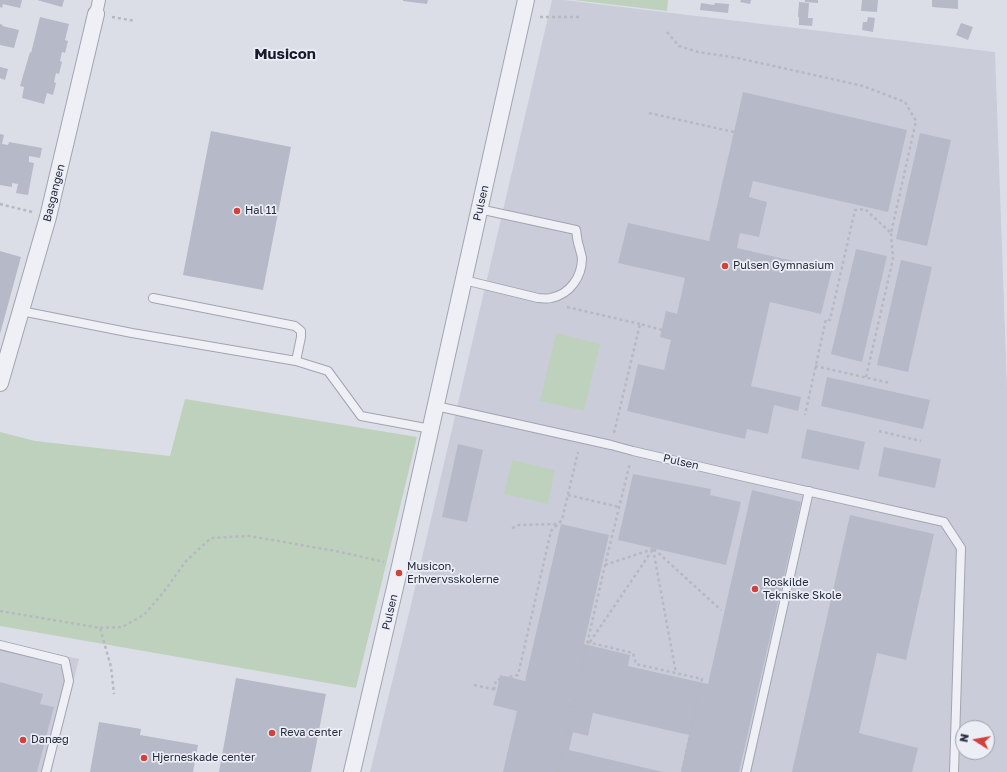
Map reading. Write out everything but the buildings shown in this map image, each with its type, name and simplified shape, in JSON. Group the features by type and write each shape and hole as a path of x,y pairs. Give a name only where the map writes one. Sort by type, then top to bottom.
{"street":[{"name":"Pulsen","path":"352,772 431,429 526,0"},
{"name":"Basgangen","path":"0,383 48,217 97,7"}],"lane":[{"path":"464,280 538,298 550,298 558,296 571,288 578,278 581,267 582,256 576,230 479,209"},
{"path":"153,298 295,326 301,331 296,361"},
{"path":"20,311 155,337 296,361 328,371 361,416 431,429"},
{"name":"Pulsen","path":"436,406 944,522 961,548 954,772"},
{"path":"746,772 809,492"},
{"path":"0,646 65,661 69,681 46,772"}],"path":[{"path":"97,7 135,21"},
{"path":"522,18 580,17"},
{"path":"666,32 679,46 698,52 738,58 863,86 905,102 916,121 891,233 893,259 866,377"},
{"path":"649,113 734,132"},
{"path":"0,204 48,217"},
{"path":"805,415 826,319 830,320 855,210 865,209 891,233"},
{"path":"558,296 562,306 662,330"},
{"path":"611,445 640,324"},
{"path":"816,366 890,382"},
{"path":"879,431 921,441"},
{"path":"474,685 496,690 496,680 518,675 551,531 562,520 581,438"},
{"path":"558,772 605,565 633,451"},
{"path":"568,495 619,507"},
{"path":"512,528 519,525 559,524"},
{"path":"0,611 100,628 122,627 144,615 163,593 186,561 211,538 249,536 336,551 400,566"},
{"path":"605,565 653,549"},
{"path":"653,549 721,610"},
{"path":"588,642 653,549"},
{"path":"653,549 676,673"},
{"path":"100,628 111,667 114,694"},
{"path":"588,642 633,653 636,664 702,679 682,772"},
{"path":"568,706 572,707"}],"shaded area":[{"name":"Roskilde Tekniske Skole","path":"552,0 564,0 995,52 1007,388 1007,772 370,772 410,609"},
{"path":"0,642 79,659 51,772 0,772"}],"green space":[{"path":"574,0 668,0 667,11"},
{"path":"556,333 600,344 584,411 540,401"},
{"path":"185,399 417,437 356,688 0,626 0,432 35,441 170,456"},
{"path":"512,460 555,470 548,504 504,494"}],"place":[{"name":"Hal 11","path":"237,211"},
{"name":"Pulsen Gymnasium","path":"725,266"},
{"name":"Musicon, Erhvervsskolerne","path":"399,573"},
{"name":"Roskilde Tekniske Skole","path":"755,589"},
{"name":"Reva center","path":"272,733"},
{"name":"Danæg","path":"23,740"},
{"name":"Hjerneskade center","path":"144,758"}],"district":[{"name":"Musicon","path":"285,54"}]}
